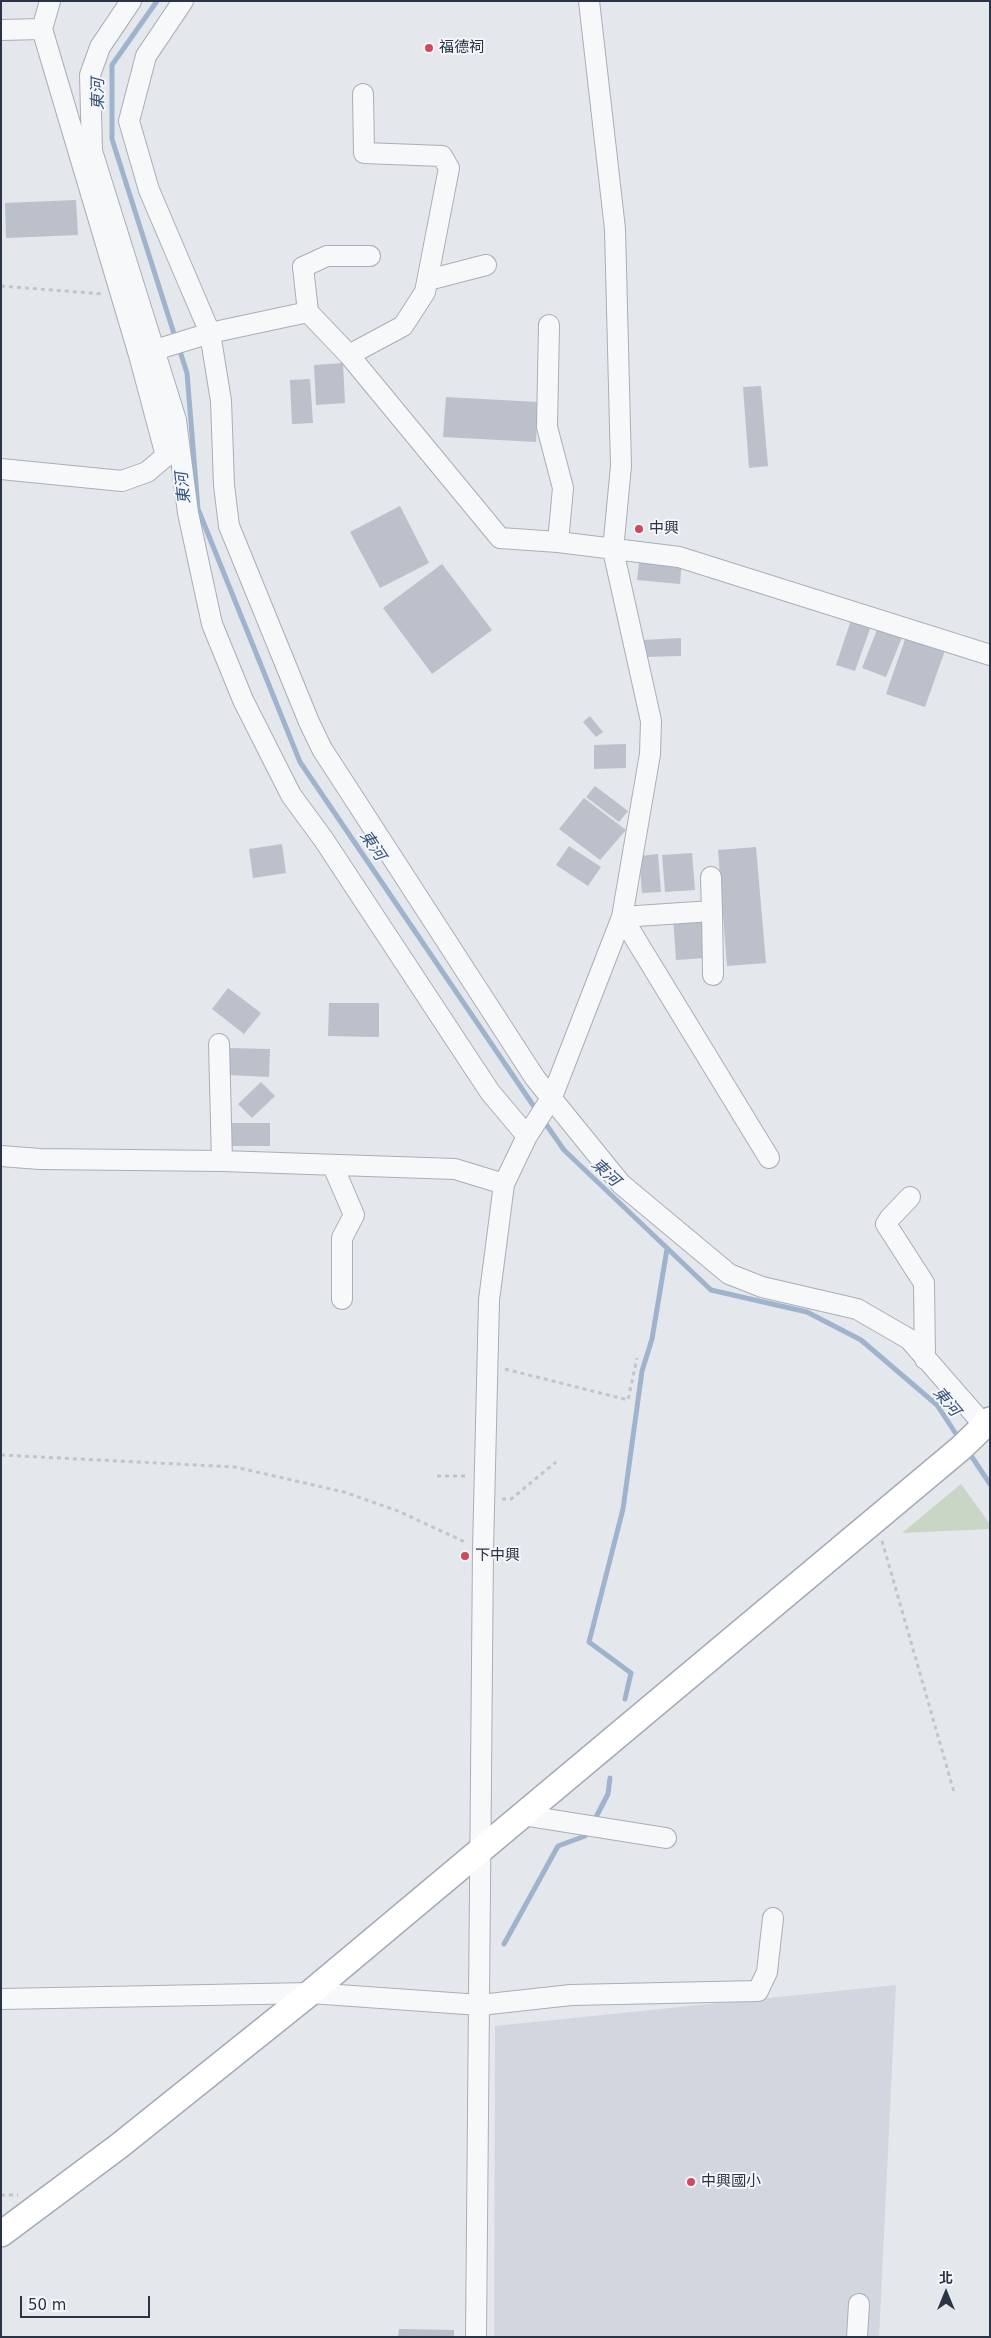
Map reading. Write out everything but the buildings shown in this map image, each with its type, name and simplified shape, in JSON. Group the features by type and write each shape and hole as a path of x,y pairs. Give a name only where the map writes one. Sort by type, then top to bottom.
{"main road":[{"path":"1,2234 119,2146 310,1992 961,1448 987,1423"}],"street":[{"path":"50,1 42,29 122,296 176,420 188,513 212,624 243,700 291,795 324,840 490,1092 527,1136"},
{"path":"1,469 122,480 148,472 164,460 166,456 147,351 92,151 90,75 100,47 131,1"},
{"path":"184,1 146,56 129,121 149,190 205,335 221,401 224,485 229,526 309,722 322,749 535,1078 621,1184 729,1274 762,1287 857,1309 909,1339 925,1359 987,1423"},
{"path":"476,2337 482,1550 489,1300 504,1184 527,1136 552,1097 622,917 650,754 651,721 613,550 621,466 615,229 589,1"},
{"path":"1,30 42,29"},
{"path":"349,355 403,326 425,292 449,168 442,156 364,153 363,94"},
{"path":"370,256 327,256 304,267 308,312 349,355 500,538 558,542 679,558 990,655"},
{"path":"428,280 486,265"},
{"path":"147,351 205,335 308,312"},
{"path":"549,325 547,427 563,488 558,542"},
{"path":"711,877 713,975"},
{"path":"622,917 712,911"},
{"path":"622,917 769,1158"},
{"path":"219,1044 222,1161"},
{"path":"1,1156 40,1159 222,1161 455,1169 504,1184"},
{"path":"333,1166 354,1215 342,1238 342,1298"},
{"path":"910,1198 886,1224 924,1283 925,1359"},
{"path":"522,1815 666,1838"},
{"path":"1,1999 310,1992 480,2006 570,1995 758,1991 767,1972 773,1918"},
{"path":"857,2337 859,2304"}],"path":[{"path":"1,286 122,296"},
{"path":"488,1364 628,1400 637,1358"},
{"path":"1,1455 235,1467 344,1492 398,1512 482,1550"},
{"path":"484,1500 511,1499 556,1462"},
{"path":"437,1476 484,1476"},
{"path":"876,1519 954,1792"}],"shaded area":[{"name":"中興國小","path":"896,1985 879,2337 494,2337 495,2026"}],"green space":[{"path":"961,1484 990,1524 990,1529 902,1533"}],"waterway":[{"name":"東河","path":"157,1 112,65 112,139 176,340"},
{"name":"東河","path":"179,348 187,373 198,509 300,762 537,1111"},
{"name":"東河","path":"543,1120 564,1150 711,1290 807,1312 861,1340 937,1405 960,1440"},
{"path":"625,1699 631,1673 589,1642 623,1509 642,1371 652,1339 667,1249"},
{"name":"東河","path":"968,1451 990,1484"},
{"path":"594,1821 608,1794 610,1778"},
{"path":"504,1944 558,1846 585,1836 588,1831"}],"place":[{"name":"福德祠","path":"429,48"},
{"name":"中興","path":"639,529"},
{"name":"下中興","path":"465,1556"},
{"name":"中興國小","path":"691,2182"}]}
